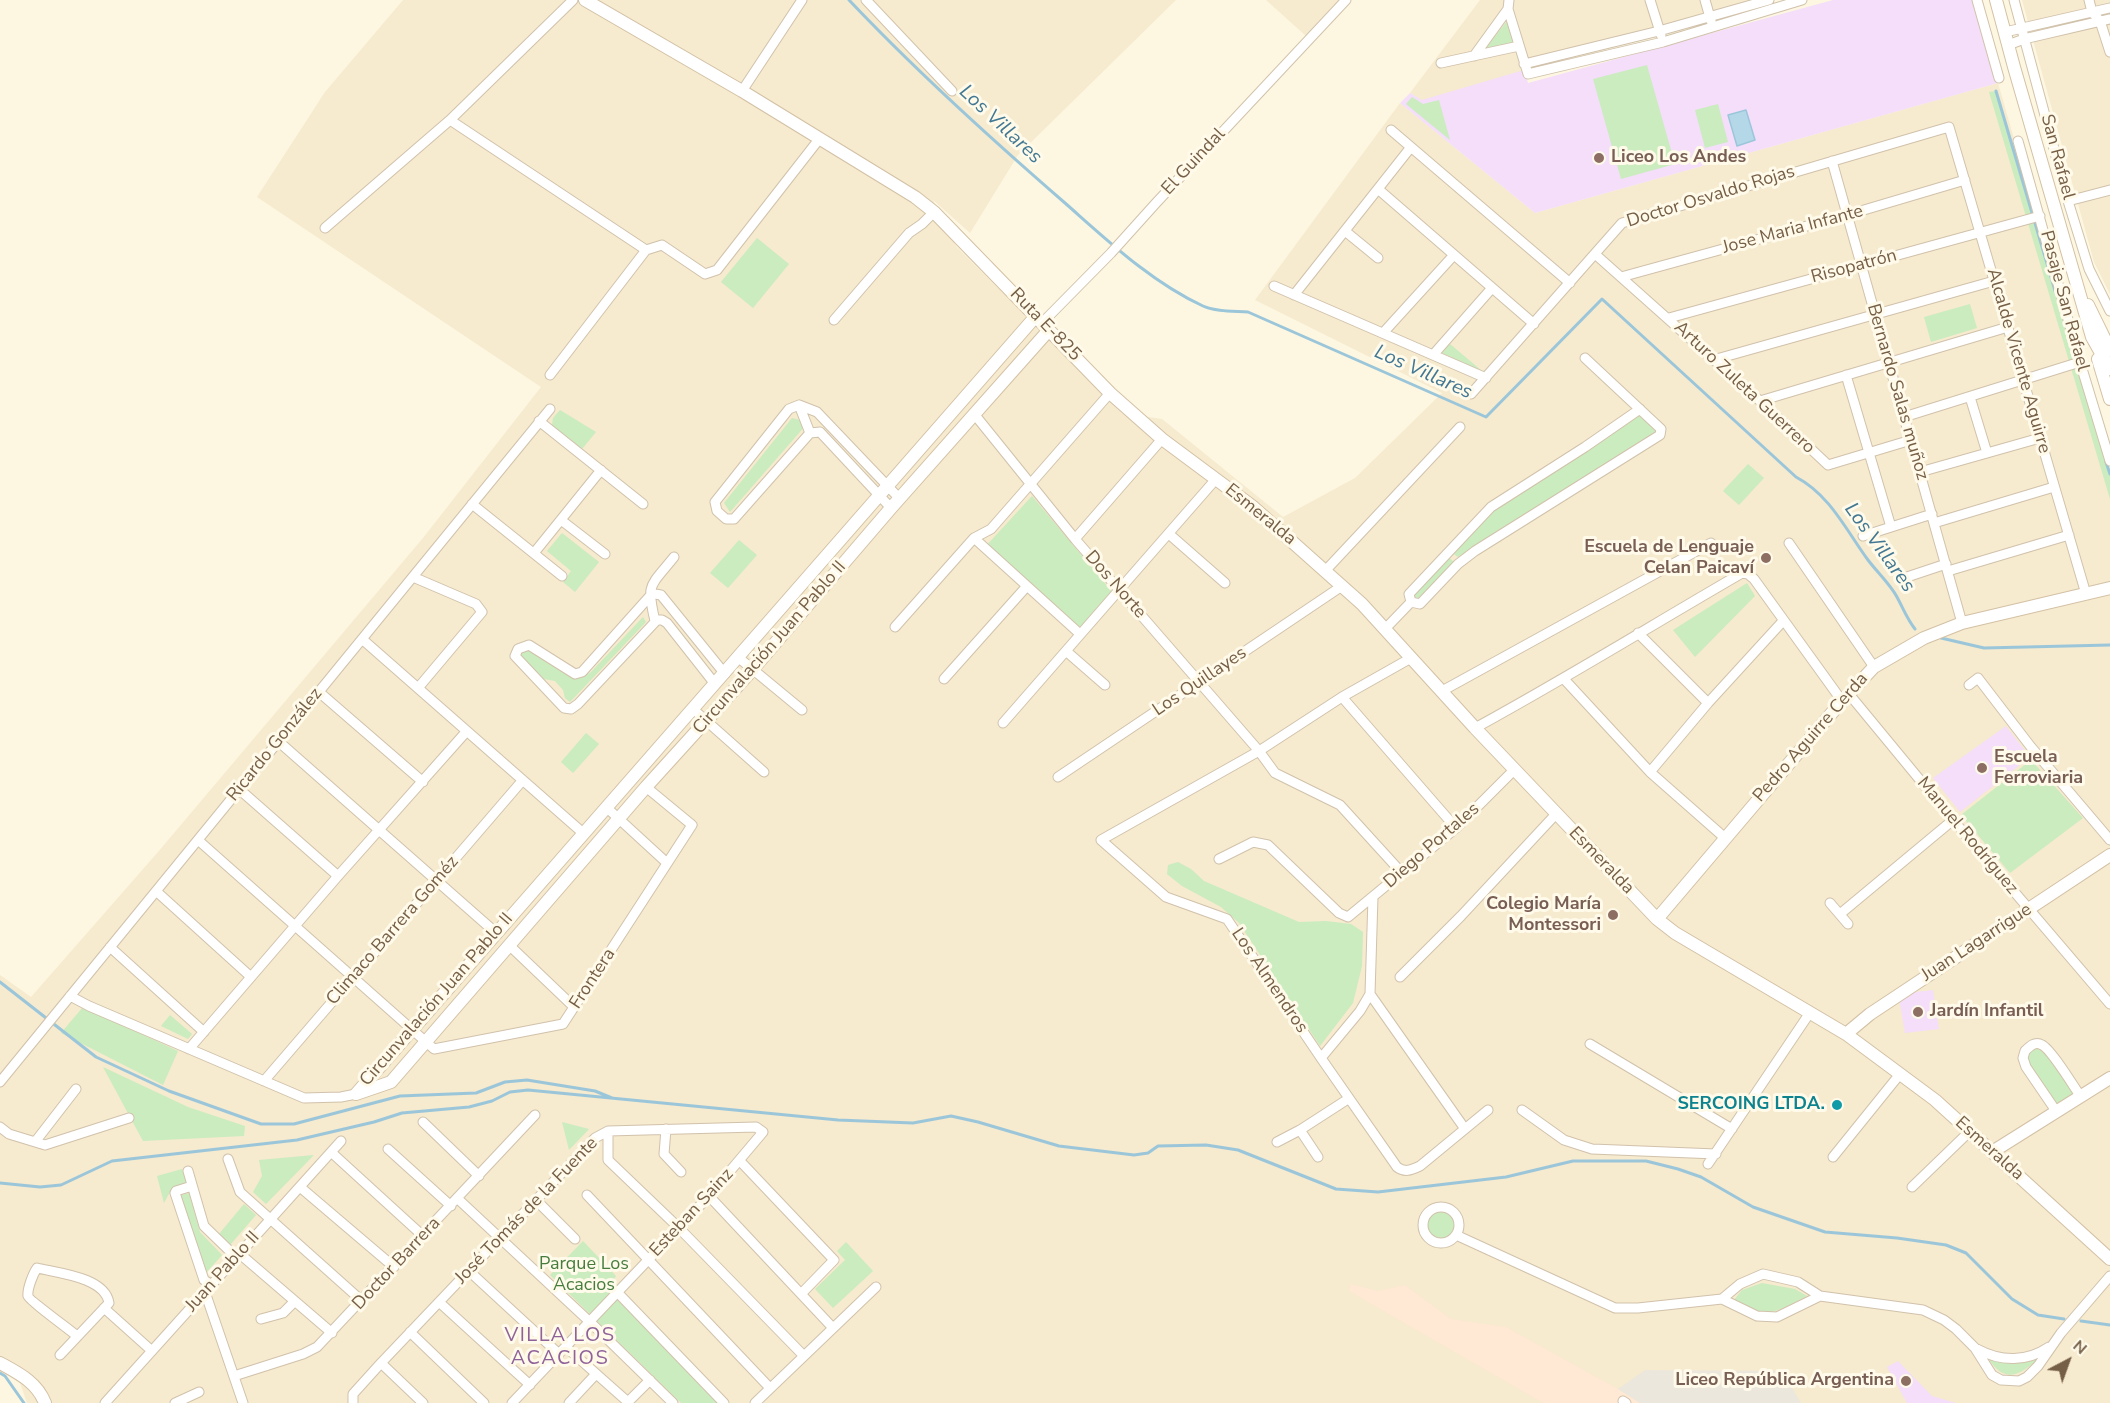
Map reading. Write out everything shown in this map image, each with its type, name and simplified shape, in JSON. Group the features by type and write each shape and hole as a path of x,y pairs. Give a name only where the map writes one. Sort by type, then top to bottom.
{"street":[{"path":"325,228 450,120 573,0"},
{"path":"585,0 820,138 915,197 934,212 909,234 834,320"},
{"path":"742,91 802,0"},
{"path":"866,0 952,91"},
{"name":"El Guindal","path":"1043,323 1112,253 1346,0"},
{"path":"1650,0 1663,42"},
{"path":"1705,0 1711,22"},
{"path":"1509,5 1528,74 1663,42 1711,22 1772,3 1802,0"},
{"path":"1977,0 1999,78"},
{"name":"San Rafael","path":"1996,0 2073,276"},
{"name":"San Rafael","path":"2014,0 2068,201 2090,269 2110,311"},
{"path":"2089,0 2092,12 2105,20 2110,52"},
{"path":"1474,56 1509,5"},
{"path":"2006,38 2021,28 2110,8"},
{"path":"2006,38 2024,39 2105,20"},
{"path":"1524,64 1659,31 1711,22"},
{"path":"1441,63 1520,46"},
{"path":"1992,55 2002,64 2014,68"},
{"path":"450,120 646,250"},
{"name":"Doctor Osvaldo Rojas","path":"1472,394 1622,223 1949,128"},
{"name":"Alcalde Vicente Aguirre","path":"1949,128 2086,594"},
{"path":"1391,130 1570,283"},
{"path":"549,375 646,250 662,244 705,274 717,270 820,138"},
{"name":"Pasaje San Rafael","path":"2018,141 2110,461"},
{"path":"1294,295 1411,147"},
{"name":"Bernardo Salas muñoz","path":"1832,161 1962,623"},
{"name":"Jose Maria Infante","path":"1621,277 1848,215 1965,180"},
{"path":"1378,189 1534,324"},
{"path":"2068,201 2110,190"},
{"name":"Ruta E-825","path":"934,212 1132,413"},
{"name":"Risopatrón","path":"1669,318 2040,216"},
{"path":"1345,231 1378,258"},
{"name":"Arturo Zuleta Guerrero","path":"1595,254 1669,318 1828,465 1911,440"},
{"path":"1383,333 1453,256"},
{"path":"2073,276 2110,399"},
{"path":"2073,276 2110,350"},
{"path":"1713,360 1994,281"},
{"path":"1274,286 1486,378"},
{"path":"1433,355 1492,288"},
{"name":"Circunvalación Juan Pablo II","path":"356,1094 509,945 975,415 1043,323"},
{"name":"Circunvalación Juan Pablo II","path":"356,1094 391,1082 418,1035 495,933 888,486 1043,323"},
{"path":"1760,401 2008,327"},
{"path":"2092,338 2110,369"},
{"path":"1411,602 1420,604 1458,564 1475,551 1660,435 1661,429 1585,358"},
{"path":"1904,417 2080,362"},
{"path":"1846,375 1891,527"},
{"path":"895,627 974,538 990,529 1031,485 1110,393"},
{"path":"1970,397 1987,453"},
{"path":"799,405 810,433"},
{"path":"799,405 816,412 888,486 896,503 879,497 820,432 810,433 734,519 726,519 717,511 715,502 789,409 799,405"},
{"name":"Ricardo González","path":"0,1082 549,409"},
{"path":"1411,602 1408,594 1491,507 1640,409"},
{"name":"Esmeralda","path":"1132,413 1162,439 1252,506 1326,570 1385,628 1474,728 1657,919 1675,933 1846,1034 1935,1100 2110,1259"},
{"name":"Dos Norte","path":"975,415 1075,539 1259,751 1275,773 1341,805 1401,872"},
{"path":"540,421 643,504"},
{"path":"1326,570 1460,427"},
{"path":"1920,472 2040,438"},
{"path":"1075,539 1162,439"},
{"path":"534,554 601,470"},
{"path":"1003,723 1216,479"},
{"path":"1863,536 2055,487"},
{"path":"472,504 562,576"},
{"path":"561,519 605,554"},
{"path":"1169,534 1225,583"},
{"path":"1901,579 2068,535"},
{"path":"974,538 1080,634"},
{"path":"1442,691 1711,543"},
{"path":"1789,543 1874,666"},
{"path":"1447,553 1458,564"},
{"path":"655,621 650,586 674,557"},
{"name":"Manuel Rodríguez","path":"1638,633 1742,573 1748,574 1845,697 2110,1004"},
{"path":"413,577 476,604 482,610 482,614 418,688"},
{"path":"944,679 1027,586"},
{"name":"Los Quillayes","path":"1058,777 1342,586"},
{"name":"Pedro Aguirre Cerda","path":"1657,919 1845,697 1874,666 1924,638 1962,623 2110,588"},
{"path":"716,684 667,623 659,620 655,621 571,709 564,708 515,656 518,649 529,645 575,674 582,672 650,597 656,594 662,595 725,674"},
{"path":"1385,628 1411,602"},
{"path":"1650,772 1708,703 1783,621"},
{"path":"1474,728 1564,679 1638,633 1708,703"},
{"path":"362,639 583,833"},
{"path":"1066,651 1105,685"},
{"path":"739,658 802,711"},
{"path":"1259,751 1342,697 1411,658"},
{"path":"1969,685 1978,678 2031,747 2110,840"},
{"path":"1564,679 1650,772 1725,838"},
{"path":"319,692 423,782"},
{"path":"1342,697 1456,828"},
{"path":"693,709 764,772"},
{"path":"189,1049 466,732"},
{"path":"278,741 495,933"},
{"name":"Los Almendros","path":"1259,751 1101,840 1166,897 1227,919 1348,1099 1402,1171 1410,1171 1420,1166 1465,1129"},
{"name":"Diego Portales","path":"1370,994 1373,897 1456,828 1514,770"},
{"name":"Climaco Barrera Goméz","path":"264,1081 522,781"},
{"name":"Frontera","path":"418,1035 434,1049 564,1024 692,825 646,787"},
{"path":"239,789 338,876"},
{"path":"606,807 667,863"},
{"path":"1400,977 1461,916 1556,814"},
{"path":"1840,914 1953,820"},
{"path":"198,840 418,1035"},
{"path":"1219,859 1253,842 1268,845 1339,913 1348,917 1373,897"},
{"name":"Juan Lagarrigue","path":"1846,1034 1870,1014 2110,855"},
{"path":"156,891 251,977"},
{"path":"1830,903 1848,924"},
{"path":"509,945 574,1007"},
{"path":"110,947 204,1032"},
{"path":"1320,1058 1360,1011 1370,994 1465,1129 1488,1110"},
{"path":"70,996 304,1098 342,1097 356,1094"},
{"path":"1708,1164 1809,1014"},
{"path":"2056,1111 2024,1062 2025,1051 2033,1044 2038,1043 2048,1049 2081,1097"},
{"path":"1590,1044 1732,1129"},
{"path":"1833,1157 1900,1074"},
{"path":"1992,1152 2110,1078"},
{"path":"35,1142 76,1089"},
{"path":"1277,1142 1348,1099"},
{"path":"1522,1110 1564,1140 1592,1149 1716,1154"},
{"name":"Doctor Barrera","path":"234,1376 303,1354 317,1347 332,1334 536,1115"},
{"path":"0,1128 9,1134 45,1145 129,1118"},
{"path":"423,1122 479,1176"},
{"name":"José Tomás de la Fuente","path":"354,1402 354,1394 381,1363 595,1138 608,1131 756,1126"},
{"name":"Esteban Sainz","path":"512,1403 680,1228 740,1161 763,1132 756,1126"},
{"path":"666,1129 664,1154 681,1172"},
{"path":"1300,1130 1318,1157"},
{"path":"608,1131 608,1160 680,1228 803,1355"},
{"path":"1912,1187 1969,1132"},
{"name":"Juan Pablo II","path":"105,1403 341,1141"},
{"path":"388,1149 500,1238 674,1403"},
{"path":"331,1152 423,1236"},
{"path":"228,1159 240,1192 362,1301"},
{"path":"740,1161 834,1260 801,1294"},
{"path":"188,1171 204,1226 332,1334"},
{"path":"192,1186 175,1193 209,1289 243,1403"},
{"path":"300,1187 394,1267"},
{"path":"587,1195 770,1388"},
{"path":"709,1196 833,1328"},
{"path":"536,1200 575,1239"},
{"path":"1442,1206 1450,1209 1455,1213 1459,1223 1456,1235 1442,1243 1428,1238 1422,1228 1425,1215 1435,1207 1442,1206"},
{"path":"1456,1235 1615,1308 1638,1308 1722,1299 1757,1316 1777,1317 1820,1296"},
{"path":"60,1355 104,1308 108,1303 108,1297 90,1281 37,1268 27,1294 29,1300 51,1314 77,1336"},
{"path":"469,1271 563,1351 596,1374 627,1403 650,1380"},
{"path":"1722,1299 1740,1284 1763,1274 1798,1282 1820,1296 1923,1310 1944,1320 1975,1348 1986,1354 2006,1359 2039,1354 2052,1345"},
{"path":"1975,1348 1992,1375 2001,1380 2019,1382 2038,1366 2052,1345 2110,1276"},
{"path":"755,1403 876,1287"},
{"path":"618,1293 724,1403"},
{"path":"261,1319 283,1313 294,1302"},
{"path":"439,1302 530,1385"},
{"path":"104,1308 152,1351"},
{"path":"410,1332 484,1403"},
{"path":"0,1363 29,1380 39,1390 45,1403"},
{"path":"381,1363 423,1403"},
{"path":"569,1403 596,1374"},
{"path":"176,1403 199,1392"}],"shaded area":[{"path":"403,0 1176,0 1018,155 970,233 933,200 956,246 1122,413 1162,419 1283,517 1355,478 1442,393 1255,300 1400,103 1535,213 1998,83 2110,473 2110,1403 27,1403 20,1383 0,1369 0,975 31,997 158,852 423,538 541,387 257,197 325,92"},
{"path":"1266,0 1342,0 1306,36"},
{"path":"1480,0 1760,0 1422,101 1410,93"},
{"name":"Liceo Los Andes","path":"1833,0 1972,0 1998,83 1535,213 1400,103 1410,93 1422,100 1524,70 1528,83"},
{"path":"2022,0 2110,0 2110,294 2094,262"},
{"name":"Escuela Ferroviaria","path":"2006,726 2030,757 1960,812 1933,778"},
{"name":"Jardín Infantil","path":"1933,990 1939,1029 1905,1033 1898,994"},
{"path":"1351,1284 1378,1291 1405,1285 1451,1319 1506,1327 1640,1403 1543,1403 1349,1291"},
{"name":"Liceo República Argentina","path":"1898,1361 1932,1396 1956,1403 1907,1403 1887,1367"},
{"path":"1645,1370 1782,1371 1801,1403 1640,1403 1618,1389"}],"green space":[{"path":"1507,21 1513,43 1485,49"},
{"path":"1647,65 1675,164 1621,179 1593,79"},
{"path":"1996,91 2110,474 2110,499 1989,92"},
{"path":"1412,97 1423,104 1439,100 1450,140 1406,104"},
{"path":"1718,104 1728,142 1705,148 1695,110"},
{"path":"757,238 789,264 753,308 721,282"},
{"path":"1970,304 1977,328 1931,342 1924,317"},
{"path":"1450,344 1482,371 1442,353"},
{"path":"560,410 596,432 582,449 552,425 553,418"},
{"path":"1639,413 1656,428 1656,433 1458,557 1451,552 1494,507"},
{"path":"792,418 806,425 730,512 724,503"},
{"path":"1748,464 1764,478 1739,505 1723,491"},
{"path":"1032,496 1113,593 1079,631 986,546"},
{"path":"562,533 599,562 575,592 563,582 571,571 547,551"},
{"path":"739,540 757,555 728,588 710,573"},
{"path":"1445,554 1455,563 1419,603 1411,600 1411,593"},
{"path":"1747,583 1755,596 1695,657 1673,630"},
{"path":"643,617 646,622 570,702 555,681 544,679 521,656 522,652 528,650 575,679 583,677 591,672"},
{"path":"586,733 599,744 573,773 561,762"},
{"path":"2031,760 2083,818 2010,873 1961,815"},
{"path":"1178,862 1191,869 1204,881 1299,922 1326,921 1351,924 1363,932 1362,966 1353,1003 1320,1046 1239,923 1221,907 1182,886 1167,874 1168,865"},
{"path":"83,1007 178,1051 163,1085 61,1033"},
{"path":"170,1015 192,1034 188,1039 161,1026"},
{"path":"2041,1047 2078,1097 2057,1108 2028,1066 2027,1051"},
{"path":"103,1067 188,1107 245,1126 244,1136 143,1141"},
{"path":"562,1122 589,1129 569,1150"},
{"path":"314,1155 266,1204 253,1192 262,1176 259,1160"},
{"path":"182,1169 187,1184 172,1188 164,1203 157,1176"},
{"path":"189,1193 200,1232 222,1255 206,1273 179,1196"},
{"path":"244,1204 256,1215 230,1245 219,1234"},
{"path":"1440,1209 1446,1210 1454,1218 1454,1230 1446,1238 1440,1239 1434,1238 1426,1230 1425,1224 1426,1218 1434,1210"},
{"name":"Parque Los Acacios","path":"583,1241 616,1276 610,1286 719,1403 681,1403 550,1275"},
{"path":"846,1242 873,1271 833,1308 815,1289 845,1260 837,1251"},
{"path":"1762,1283 1795,1289 1807,1296 1771,1312 1755,1310 1734,1300 1742,1290"},
{"path":"1985,1353 2011,1360 2037,1360 2021,1372 2008,1374 1996,1368"}],"water":[{"path":"1746,110 1755,140 1737,146 1728,115"}],"waterway":[{"name":"Los Villares","path":"849,0 954,104 1097,231 1165,285 1208,308 1248,312 1486,417 1602,299 1796,477 1828,503 1868,560 1894,592 1915,629"},
{"path":"1996,91 2056,294"},
{"path":"2106,462 2110,474"},
{"path":"1941,638 1984,648 2110,645"},
{"path":"0,982 96,1057 169,1091 261,1124 294,1124 400,1096 476,1093 505,1082 527,1080 595,1091 612,1098"},
{"path":"0,1183 40,1187 61,1185 112,1161 297,1140 402,1113 469,1107 492,1101 510,1092 528,1090 838,1120 913,1123 951,1116 1059,1146 1134,1155 1148,1153 1158,1146 1206,1145 1238,1150 1336,1189 1378,1192 1506,1177 1573,1161 1646,1161 1701,1177 1753,1207 1825,1232 1946,1245 1966,1253 2012,1299 2038,1315 2064,1319"},
{"path":"2081,1321 2110,1325"},
{"path":"0,1373 5,1376 24,1403"}],"place":[{"name":"Liceo Los Andes","path":"1599,158"},
{"name":"Escuela de Lenguaje Celan Paicaví","path":"1766,558"},
{"name":"Escuela Ferroviaria","path":"1982,768"},
{"name":"Colegio María Montessori","path":"1613,915"},
{"name":"Jardín Infantil","path":"1918,1012"},
{"name":"SERCOING LTDA.","path":"1837,1105"},
{"name":"Liceo República Argentina","path":"1906,1381"}],"district":[{"name":"VILLA LOS ACACIOS","path":"560,1348"}]}
